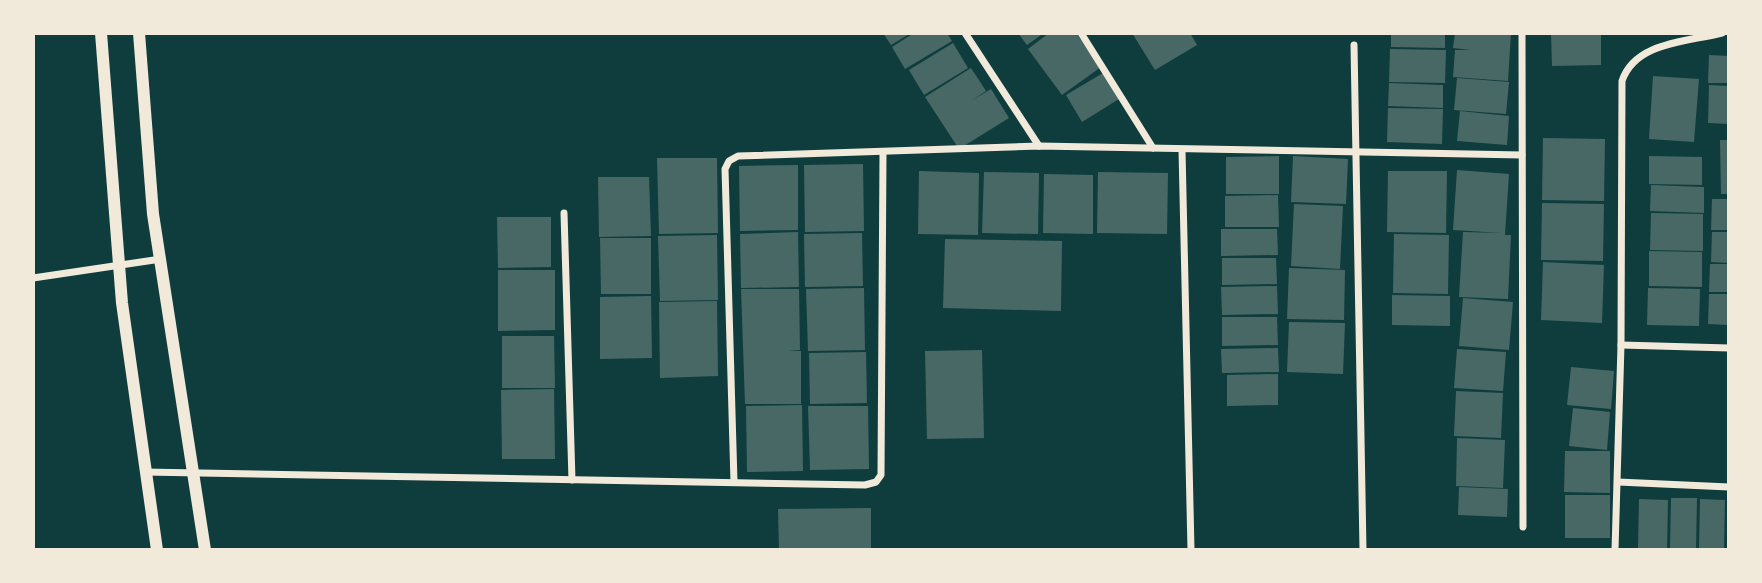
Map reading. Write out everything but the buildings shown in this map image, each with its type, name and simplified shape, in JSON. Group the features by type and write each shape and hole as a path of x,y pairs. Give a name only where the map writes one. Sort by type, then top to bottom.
{"street":[{"path":"101,33 119,265 144,472 158,550"},
{"path":"139,33 153,214 205,550"},
{"path":"965,33 1039,146"},
{"path":"1081,33 1153,148"},
{"path":"1522,33 1523,527"},
{"path":"1615,550 1621,345 1622,81 1627,66 1647,51 1722,33"},
{"path":"1354,45 1353,152 1363,550"},
{"path":"734,482 725,169 729,161 738,156 1039,146 1522,155"},
{"path":"1182,150 1191,550"},
{"path":"144,472 865,485 876,482 881,475 883,153"},
{"path":"564,213 572,480"},
{"path":"33,278 161,259"},
{"path":"1621,345 1729,348"},
{"path":"1618,482 1729,487"}]}
